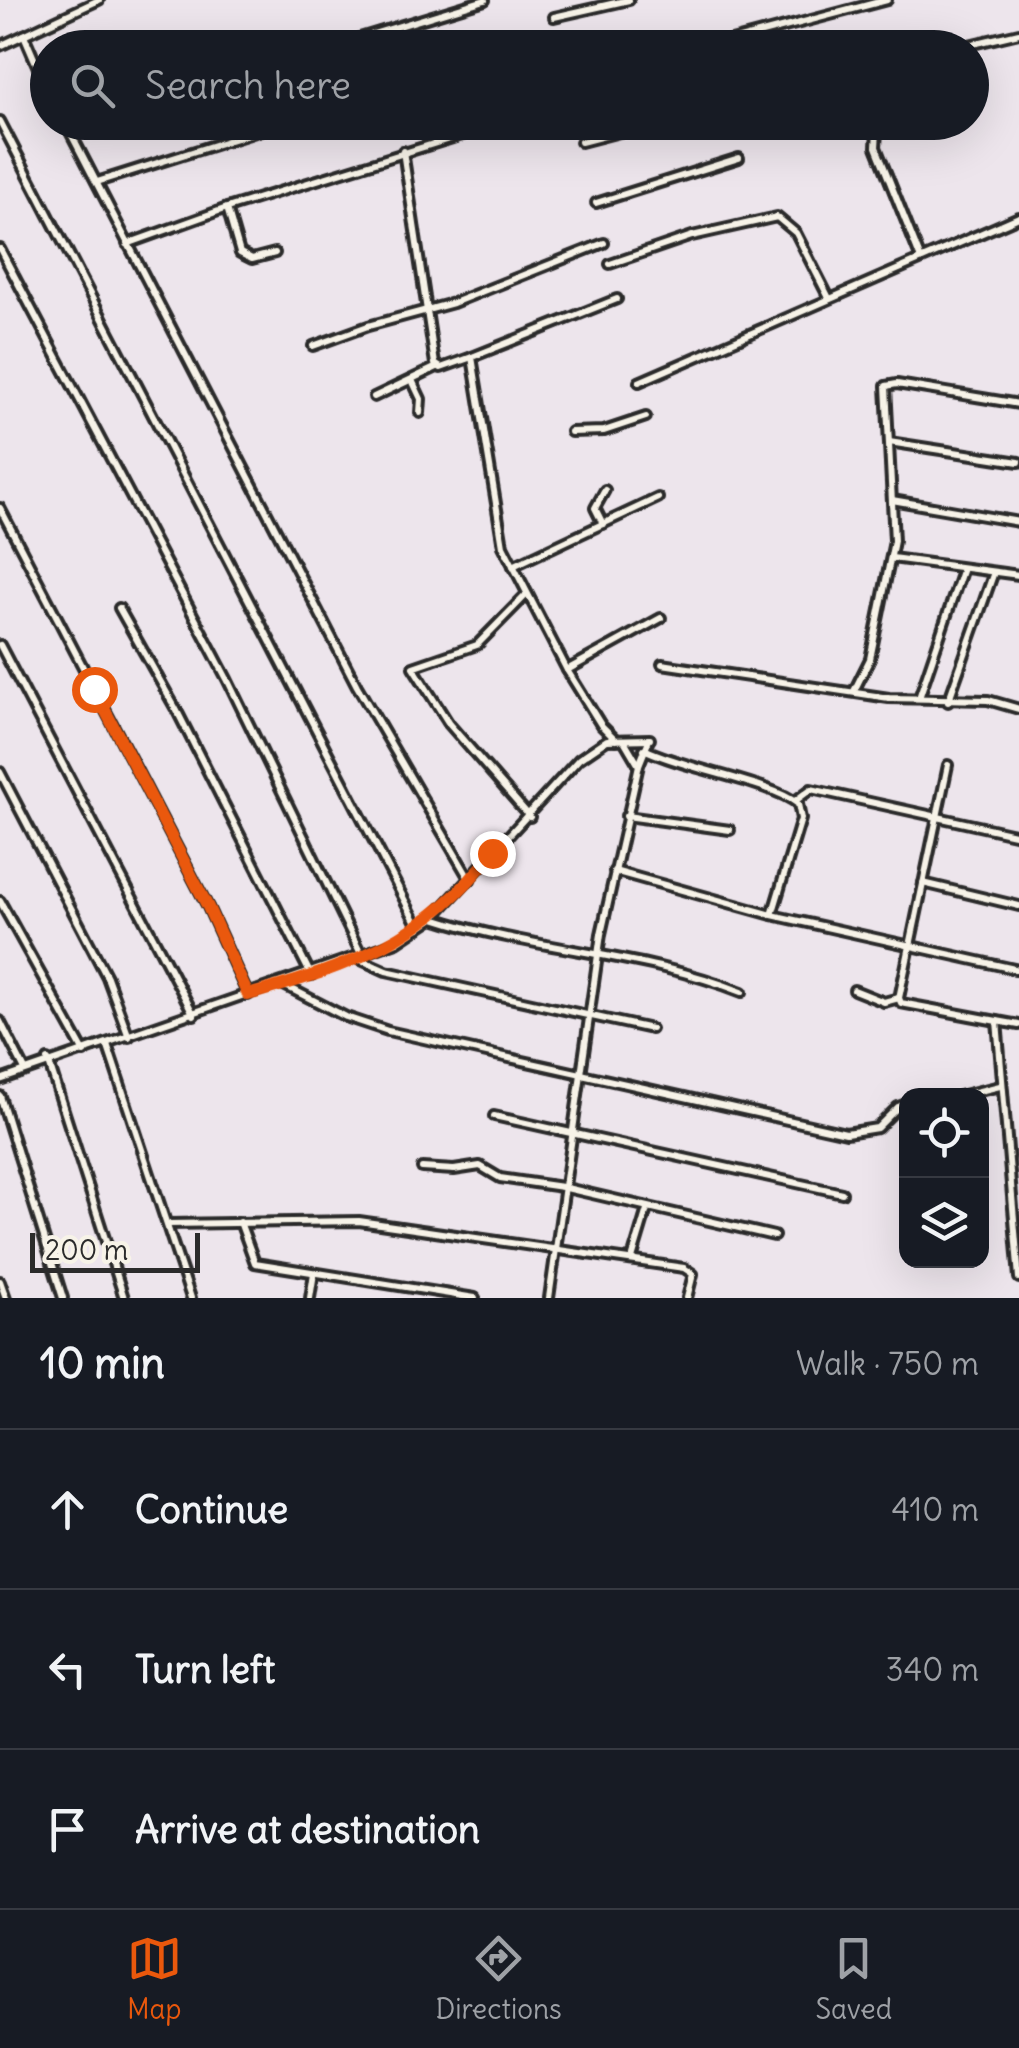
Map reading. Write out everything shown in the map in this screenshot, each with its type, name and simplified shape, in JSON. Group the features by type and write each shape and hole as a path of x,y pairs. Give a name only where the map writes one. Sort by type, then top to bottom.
{"street":[{"path":"35,30 99,0"},
{"path":"386,30 485,0"},
{"path":"554,17 629,0"},
{"path":"773,30 888,0"},
{"path":"0,46 30,32"},
{"path":"989,40 1019,33"},
{"path":"24,35 30,49"},
{"path":"0,121 419,928"},
{"path":"71,140 97,182 356,686 470,880"},
{"path":"97,182 230,140"},
{"path":"127,244 442,140"},
{"path":"582,142 590,140"},
{"path":"876,140 920,257"},
{"path":"404,151 437,367"},
{"path":"596,203 739,158"},
{"path":"227,208 240,253 252,260 275,253"},
{"path":"610,264 692,236 777,217 796,233 828,296"},
{"path":"639,382 828,296 1019,217"},
{"path":"313,346 368,326 426,312 604,244"},
{"path":"0,249 227,680 360,957 386,970 651,1030"},
{"path":"374,396 437,367 472,357 617,299"},
{"path":"472,357 503,546 600,725 604,744"},
{"path":"412,380 421,399 420,413"},
{"path":"854,691 870,659 892,558 884,390 890,384 1019,404"},
{"path":"571,432 604,431 646,417"},
{"path":"889,442 1019,462"},
{"path":"603,524 595,508 604,490"},
{"path":"514,566 658,498"},
{"path":"892,500 1019,522"},
{"path":"0,508 139,782 208,907 248,995"},
{"path":"892,558 1019,576"},
{"path":"919,698 963,568"},
{"path":"948,702 994,572"},
{"path":"526,594 476,645 413,666 449,724 530,817"},
{"path":"118,608 177,711 311,975"},
{"path":"568,670 661,618"},
{"path":"0,645 194,1015"},
{"path":"662,664 948,702 988,700 1019,710"},
{"path":"600,725 621,742 639,765"},
{"path":"0,1080 48,1060 84,1052 284,985 360,957 419,928 530,817 579,758 604,744 650,739 639,765 614,872 570,1132 549,1298"},
{"path":"644,749 673,764 795,802"},
{"path":"948,765 899,998 901,1003 1019,1025"},
{"path":"0,772 107,977 130,1037"},
{"path":"795,802 811,789 1019,835"},
{"path":"772,915 801,819 795,802"},
{"path":"626,816 730,830"},
{"path":"614,872 772,915 1019,970"},
{"path":"924,883 1019,906"},
{"path":"0,901 84,1052"},
{"path":"433,918 599,958 682,970 742,992"},
{"path":"284,985 346,1016 388,1031 846,1133 878,1128 899,1107"},
{"path":"854,990 884,1002 899,998"},
{"path":"0,1021 25,1070"},
{"path":"997,1021 1019,1278"},
{"path":"108,1044 190,1298"},
{"path":"48,1060 124,1298"},
{"path":"989,1089 1000,1086"},
{"path":"0,1096 63,1298"},
{"path":"494,1116 842,1194"},
{"path":"422,1168 454,1170 480,1166 500,1178 562,1187 774,1236"},
{"path":"632,1260 647,1209"},
{"path":"240,1222 255,1264 475,1298"},
{"path":"168,1224 359,1222 554,1248 691,1270 687,1298"},
{"path":"310,1298 314,1272"},
{"path":"0,1281 6,1298"}],"route":[{"path":"94,689 139,782 208,907 248,995 398,942 433,918 492,853"}]}
